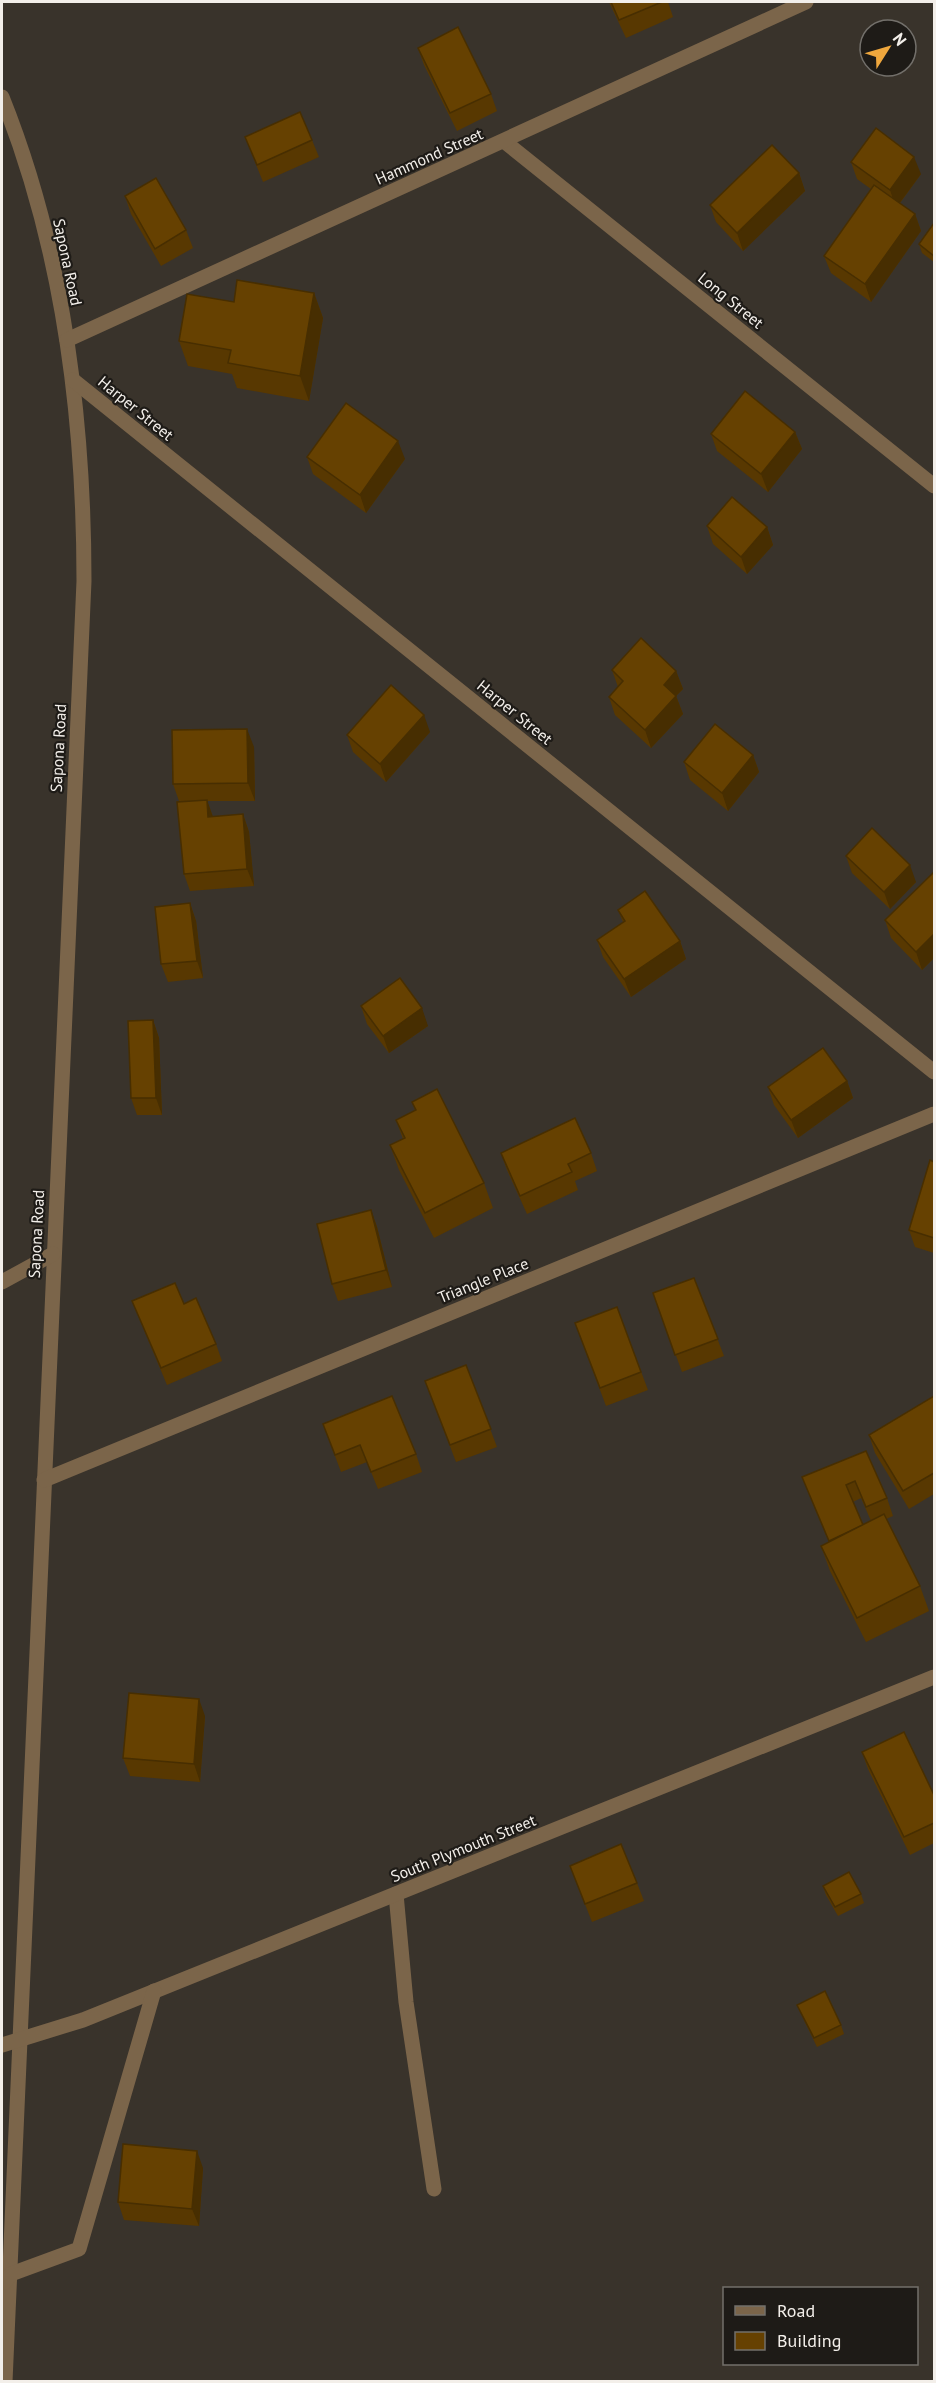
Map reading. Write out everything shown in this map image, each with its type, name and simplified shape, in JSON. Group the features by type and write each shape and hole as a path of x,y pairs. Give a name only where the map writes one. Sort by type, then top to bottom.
{"street":[{"name":"Hammond Street","path":"67,340 505,142 806,2"},
{"name":"Sapona Road","path":"2,97 39,212 67,340 73,380 84,511 84,581 53,1254 45,1480 20,2039 6,2281 5,2382"},
{"name":"Long Street","path":"505,142 934,486"},
{"name":"Harper Street","path":"73,380 934,1072"},
{"name":"Triangle Place","path":"45,1480 934,1114"},
{"path":"2,1282 53,1254"},
{"name":"South Plymouth Street","path":"2,2045 83,2020 934,1677"},
{"path":"396,1894 406,2002 434,2189"},
{"path":"6,2281 79,2249 154,1991"}],"building":[{"path":"611,2 662,2 619,20"},
{"path":"458,27 491,94 450,113 418,48"},
{"path":"300,112 312,140 257,165 245,137"},
{"path":"876,128 914,157 890,190 851,162"},
{"path":"772,145 799,173 737,233 710,205"},
{"path":"156,178 186,230 155,249 125,196"},
{"path":"874,185 915,214 865,284 824,256"},
{"path":"934,223 934,256 919,244"},
{"path":"237,280 314,293 300,376 228,363 231,350 179,341 187,294 234,302"},
{"path":"745,391 795,432 761,474 711,434"},
{"path":"346,403 398,441 360,495 307,457"},
{"path":"732,497 767,527 741,557 707,526"},
{"path":"641,638 676,671 664,685 676,696 645,730 609,697 623,681 612,670"},
{"path":"391,685 424,715 380,764 347,735"},
{"path":"715,724 753,755 722,793 684,762"},
{"path":"247,729 248,783 173,784 172,730"},
{"path":"207,800 208,817 243,814 247,869 184,874 177,802"},
{"path":"872,828 910,865 884,892 846,856"},
{"path":"933,873 934,934 916,952 885,920"},
{"path":"645,891 680,941 624,979 597,940 625,921 618,910"},
{"path":"190,903 197,961 161,964 155,907"},
{"path":"400,978 422,1008 383,1036 361,1006"},
{"path":"153,1020 156,1098 131,1098 128,1021"},
{"path":"823,1048 847,1081 791,1120 768,1087"},
{"path":"437,1089 484,1183 425,1213 390,1145 405,1138 396,1120 416,1110 412,1102"},
{"path":"575,1118 591,1153 568,1164 572,1172 520,1196 501,1153"},
{"path":"930,1160 934,1162 934,1238 909,1230"},
{"path":"371,1210 386,1270 332,1284 317,1224"},
{"path":"694,1278 718,1339 675,1355 653,1293"},
{"path":"175,1283 184,1304 196,1298 216,1344 161,1368 132,1301"},
{"path":"617,1307 641,1372 600,1388 575,1323"},
{"path":"466,1365 491,1429 450,1445 425,1381"},
{"path":"392,1396 416,1454 371,1472 360,1445 335,1455 323,1424"},
{"path":"934,1396 934,1473 903,1491 869,1435"},
{"path":"866,1451 887,1498 866,1507 855,1481 846,1485 863,1525 829,1541 802,1477"},
{"path":"884,1514 920,1586 857,1618 821,1546"},
{"path":"129,1693 199,1699 194,1764 123,1758"},
{"path":"904,1732 934,1795 934,1823 904,1837 862,1752"},
{"path":"621,1844 637,1883 585,1904 570,1866"},
{"path":"849,1872 861,1894 835,1907 823,1886"},
{"path":"825,1991 841,2025 814,2038 797,2005"},
{"path":"123,2144 197,2151 192,2209 118,2202"}]}
